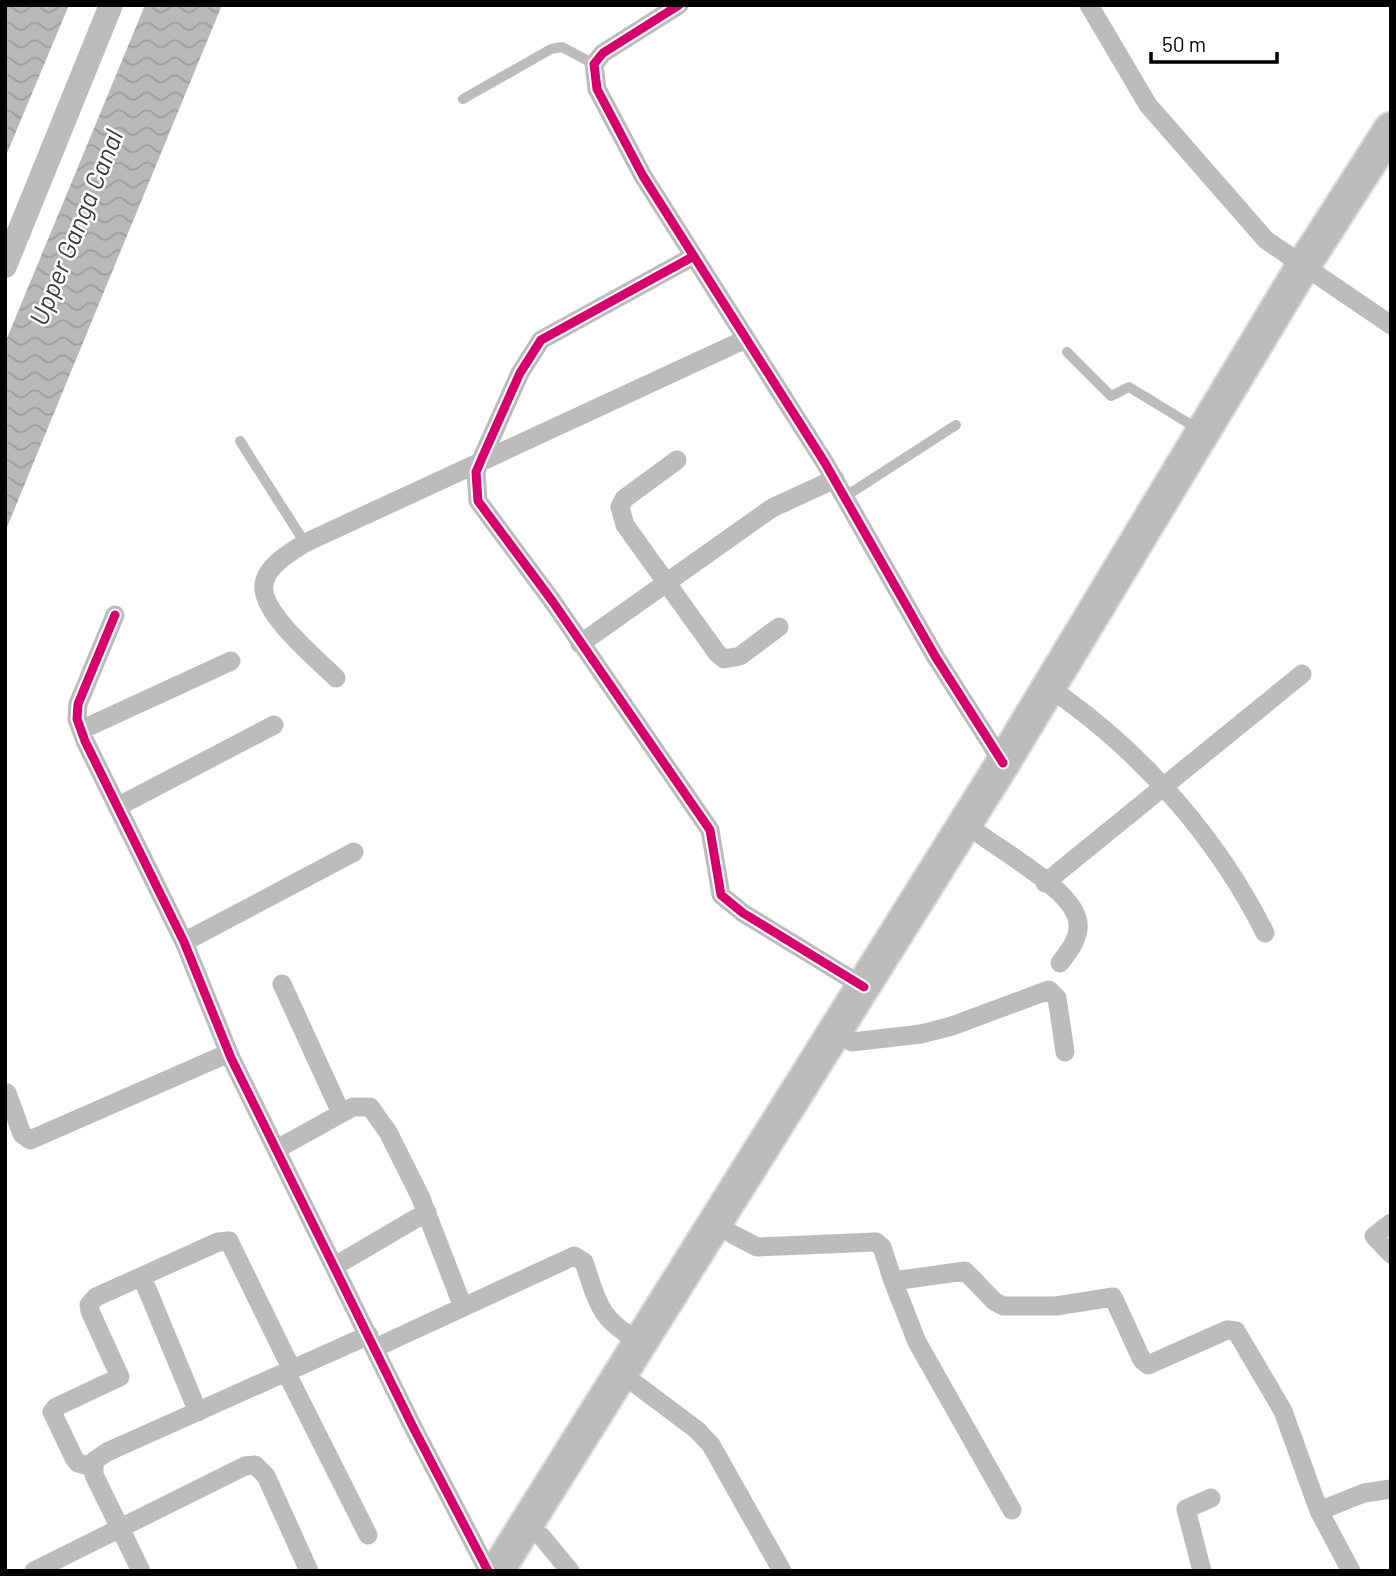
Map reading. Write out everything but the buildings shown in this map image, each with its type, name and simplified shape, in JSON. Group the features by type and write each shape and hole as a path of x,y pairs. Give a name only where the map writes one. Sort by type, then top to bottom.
{"highway":[{"path":"519,1571 733,1234 1064,698 1391,129"},
{"path":"497,1571 1003,763 1202,432 1311,271 1391,164"}],"street":[{"path":"5,266 111,5"},
{"path":"679,5 603,54 594,64 597,89 643,176 846,496 935,656 1003,763"},
{"path":"1089,5 1148,105 1164,127 1266,240 1391,325"},
{"path":"694,256 541,340 520,373 482,458 477,472 478,501 710,830 721,895 743,913 863,987"},
{"path":"336,678 280,621 264,598 265,577 304,543 482,458 538,437 746,339"},
{"path":"677,460 630,493 620,507 625,525 724,659 740,656 779,627"},
{"path":"580,644 772,508 835,479"},
{"path":"115,615 78,704 81,730 184,942 229,1054 488,1571"},
{"path":"81,730 231,661"},
{"path":"1045,883 1302,674"},
{"path":"1064,698 1115,737 1162,787 1230,868 1265,933"},
{"path":"117,807 274,725"},
{"path":"981,835 1071,906 1077,919 1072,946 1060,962"},
{"path":"184,942 354,852"},
{"path":"282,984 341,1114"},
{"path":"852,1042 921,1034 953,1026 1049,990 1057,998 1065,1052"},
{"path":"7,1093 22,1133 30,1140 229,1054"},
{"path":"277,1149 362,1105 376,1112 427,1212 463,1307"},
{"path":"335,1266 427,1212"},
{"path":"1391,1223 1374,1236 1391,1254"},
{"path":"733,1234 757,1247 876,1241 882,1247 917,1342 1012,1510"},
{"path":"92,1467 78,1463 74,1458 52,1412 55,1407 119,1380 89,1305 96,1297 218,1242 229,1241 368,1535"},
{"path":"141,1571 92,1467 94,1461 107,1452 289,1371 463,1307 569,1257 579,1256 584,1262 604,1316 620,1331 641,1342"},
{"path":"893,1281 965,1271 994,1301 1003,1306 1056,1306 1113,1297 1142,1360 1148,1364 1227,1330 1236,1331 1283,1411 1320,1511 1351,1571"},
{"path":"142,1277 198,1412"},
{"path":"637,1385 697,1430 711,1445 782,1571"},
{"path":"34,1571 118,1527 245,1466 254,1465 266,1476 309,1571"},
{"path":"1320,1511 1364,1493 1391,1489"},
{"path":"1202,1571 1186,1509 1211,1498"},
{"path":"542,1536 570,1571"}],"lane":[{"path":"463,99 551,49 562,47 594,64"},
{"path":"1067,352 1111,396 1129,387 1202,432"},
{"path":"846,496 956,425"},
{"path":"240,441 304,543"}],"water":[{"path":"5,5 69,5 5,158"},
{"name":"Upper Ganga Canal","path":"145,5 222,5 5,532 5,343"}],"cycle path":[{"path":"679,5 603,53 594,64 597,89 643,176 825,463 935,656 1003,763"},
{"path":"694,256 541,340 520,373 476,472 478,501 553,602 710,830 721,895 743,913 864,987"},
{"path":"115,615 78,704 77,719 85,741 184,942 231,1058 413,1427 488,1571"}]}
